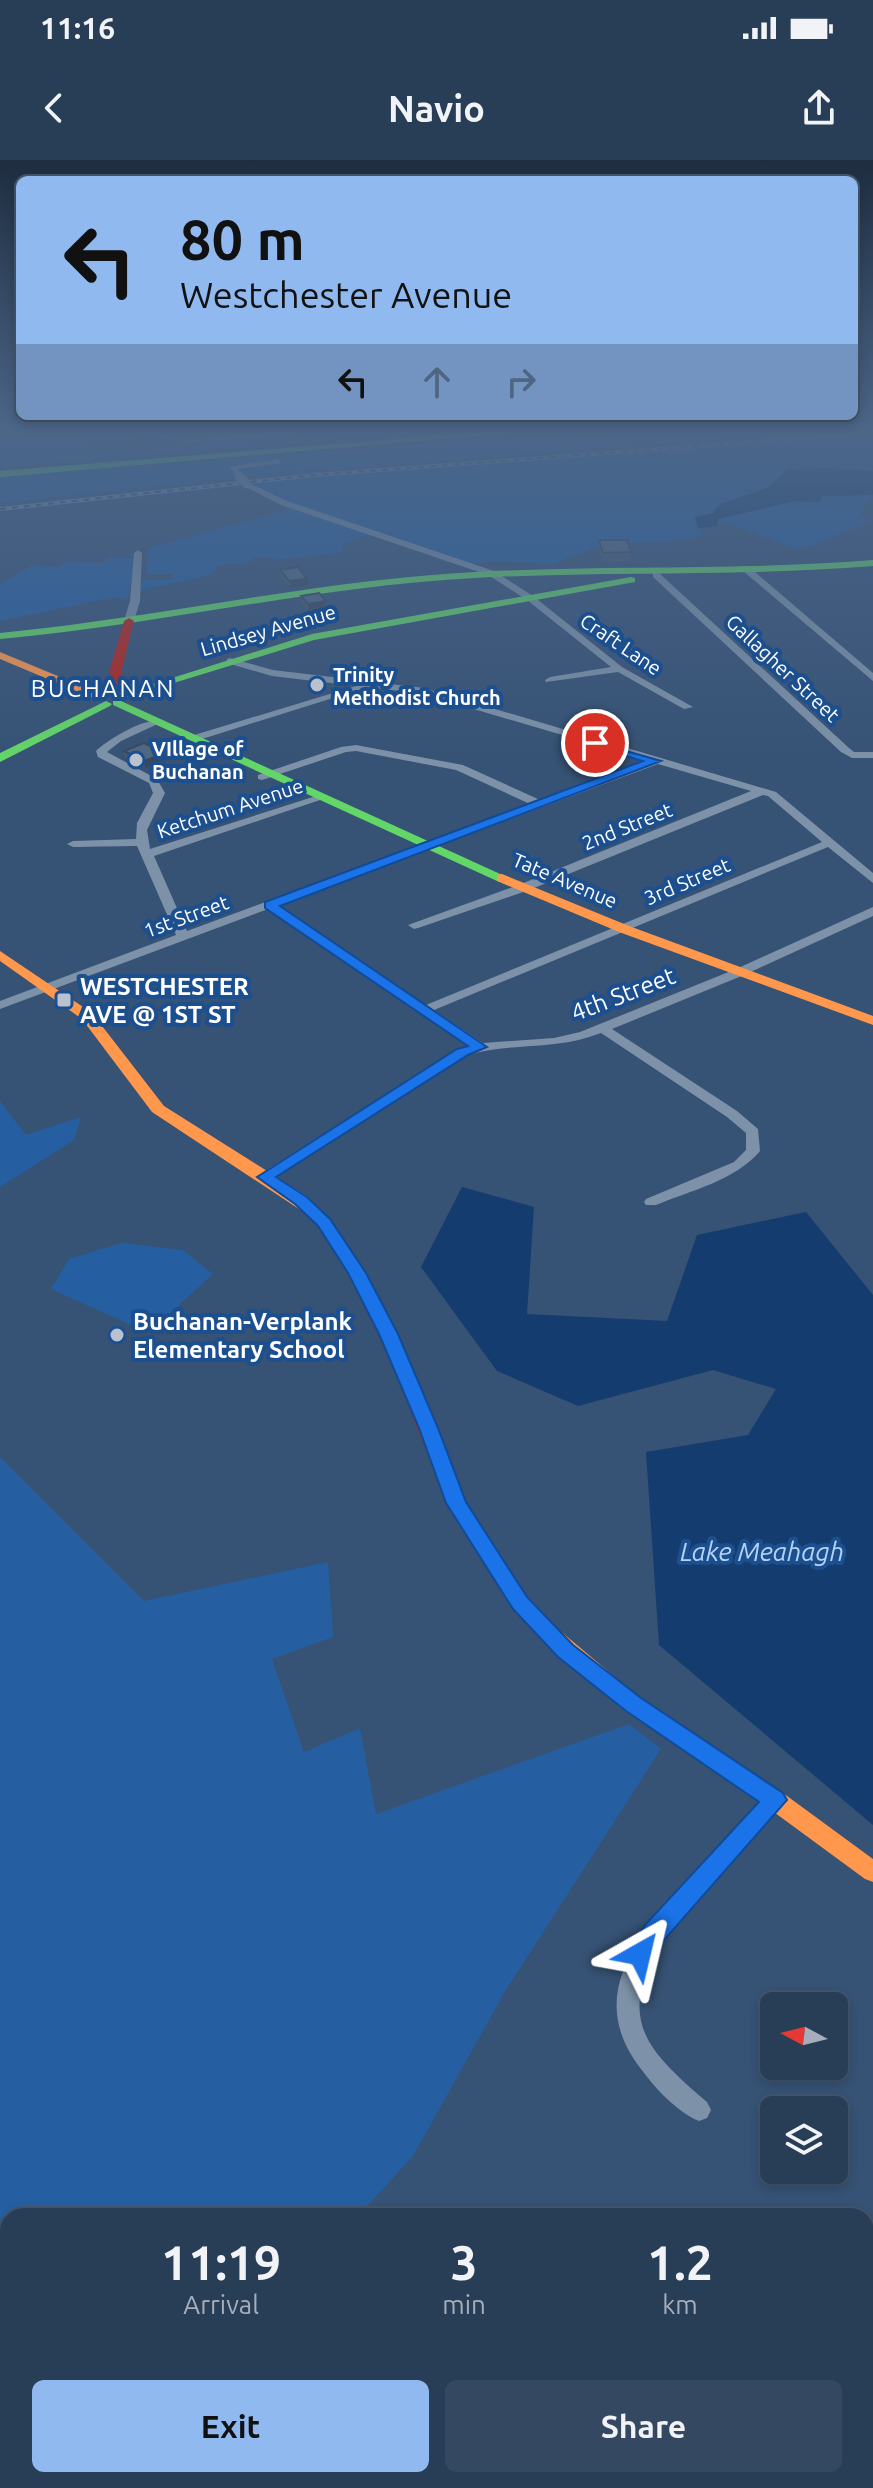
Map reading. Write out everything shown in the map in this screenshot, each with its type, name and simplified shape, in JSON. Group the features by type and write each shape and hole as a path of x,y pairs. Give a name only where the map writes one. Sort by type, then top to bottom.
{"main road":[{"path":"0,636 59,632 396,581 491,573 870,566"},
{"name":"Lindsey Avenue","path":"0,758 112,698 150,689 312,637 531,600 656,572"},
{"path":"112,698 129,621"},
{"name":"Tate Avenue","path":"0,655 112,698 266,775 624,929 873,1021"},
{"path":"0,955 87,1016 158,1109 301,1200 324,1222 357,1273 400,1361 456,1503 520,1603 566,1651 633,1705 775,1800 873,1872"}],"street":[{"name":"Craft Lane","path":"395,541 491,573 619,669 688,707"},
{"path":"129,621 135,601 138,553"},
{"path":"745,568 873,678"},
{"name":"Gallagher Street","path":"656,572 851,754 873,755"},
{"path":"230,661 272,673 424,691 762,791 779,798 873,879"},
{"path":"550,680 619,669"},
{"path":"195,738 373,684"},
{"path":"147,854 140,842 140,827 159,793 157,787 153,781 102,755 101,751 117,739 157,722"},
{"path":"266,775 350,748 459,767 541,805"},
{"name":"1st Street","path":"0,1005 655,761"},
{"name":"2nd Street","path":"414,925 525,887 762,791"},
{"name":"Ketchum Avenue","path":"183,937 147,854 320,798"},
{"path":"73,844 140,842"},
{"name":"3rd Street","path":"424,1010 831,842"},
{"path":"270,905 480,1047"},
{"name":"4th Street","path":"265,1177 463,1052 480,1047 554,1042 602,1028 740,972 873,911"},
{"path":"602,1028 732,1114 753,1132 753,1151 739,1165 651,1202"},
{"path":"699,2110 650,2066 637,2047 628,2012 631,1976 640,1954 654,1933 775,1800"}],"shaded area":[{"path":"176,541 353,541 342,545 345,552 283,559 255,557 248,563 218,565 212,574 140,591 143,580 173,579 173,574 146,574 149,548"},
{"path":"401,541 673,541 604,544 553,564 495,561 471,564"},
{"path":"774,541 825,541 815,545 796,549"},
{"path":"106,557 136,558 128,599 114,597 0,621 0,584 31,566 60,567 65,562 105,563"},
{"path":"0,1101 26,1135 81,1117 74,1140 0,1187"},
{"path":"121,1243 183,1250 213,1274 158,1324 142,1330 51,1289 69,1259"},
{"path":"0,1457 144,1601 328,1562 333,1637 272,1659 304,1752 360,1728 376,1814 629,1724 661,1749 504,1993 413,2156 365,2208 0,2208"}],"water":[{"name":"Lake Meahagh","path":"462,1187 534,1207 527,1314 667,1321 697,1235 806,1212 873,1295 873,1825 659,1645 646,1452 748,1435 776,1389 713,1370 578,1406 497,1371 421,1267"}],"building":[{"path":"599,541 627,541 631,552 603,553"},
{"path":"298,567 307,579 289,581 280,570"},
{"path":"319,593 326,601 308,604 301,596"},
{"path":"144,743 165,753 144,761 124,751"}],"traffic: fast":[{"path":"0,636 101,625 352,586 434,578 560,571 791,568 873,563"},
{"path":"124,695 312,637 631,580"},
{"path":"117,703 502,878"},
{"path":"0,758 106,704"}],"traffic: slow":[{"path":"0,655 97,696"},
{"path":"502,878 624,929 873,1021"},
{"path":"0,955 87,1016 158,1109 311,1209"},
{"path":"550,1635 633,1705 775,1800 873,1872"}],"traffic: jam":[{"path":"117,692 116,669 129,621"},
{"path":"311,1209 324,1222 357,1273 389,1334 429,1428 456,1503 520,1603 550,1635"}],"place":[{"name":"Trinity Methodist Church","path":"317,685"},
{"name":"VIllage of Buchanan","path":"136,760"},
{"name":"WESTCHESTER AVE @ 1ST ST","path":"64,1000"},
{"name":"Buchanan-Verplank Elementary School","path":"117,1335"}],"district":[{"name":"BUCHANAN","path":"103,688"}],"route":[{"path":"595,743 655,761 270,905 480,1047 463,1052 265,1177 301,1200 324,1222 357,1273 389,1334 429,1428 456,1503 520,1603 566,1651 633,1705 775,1800 654,1933 640,1954"}]}
